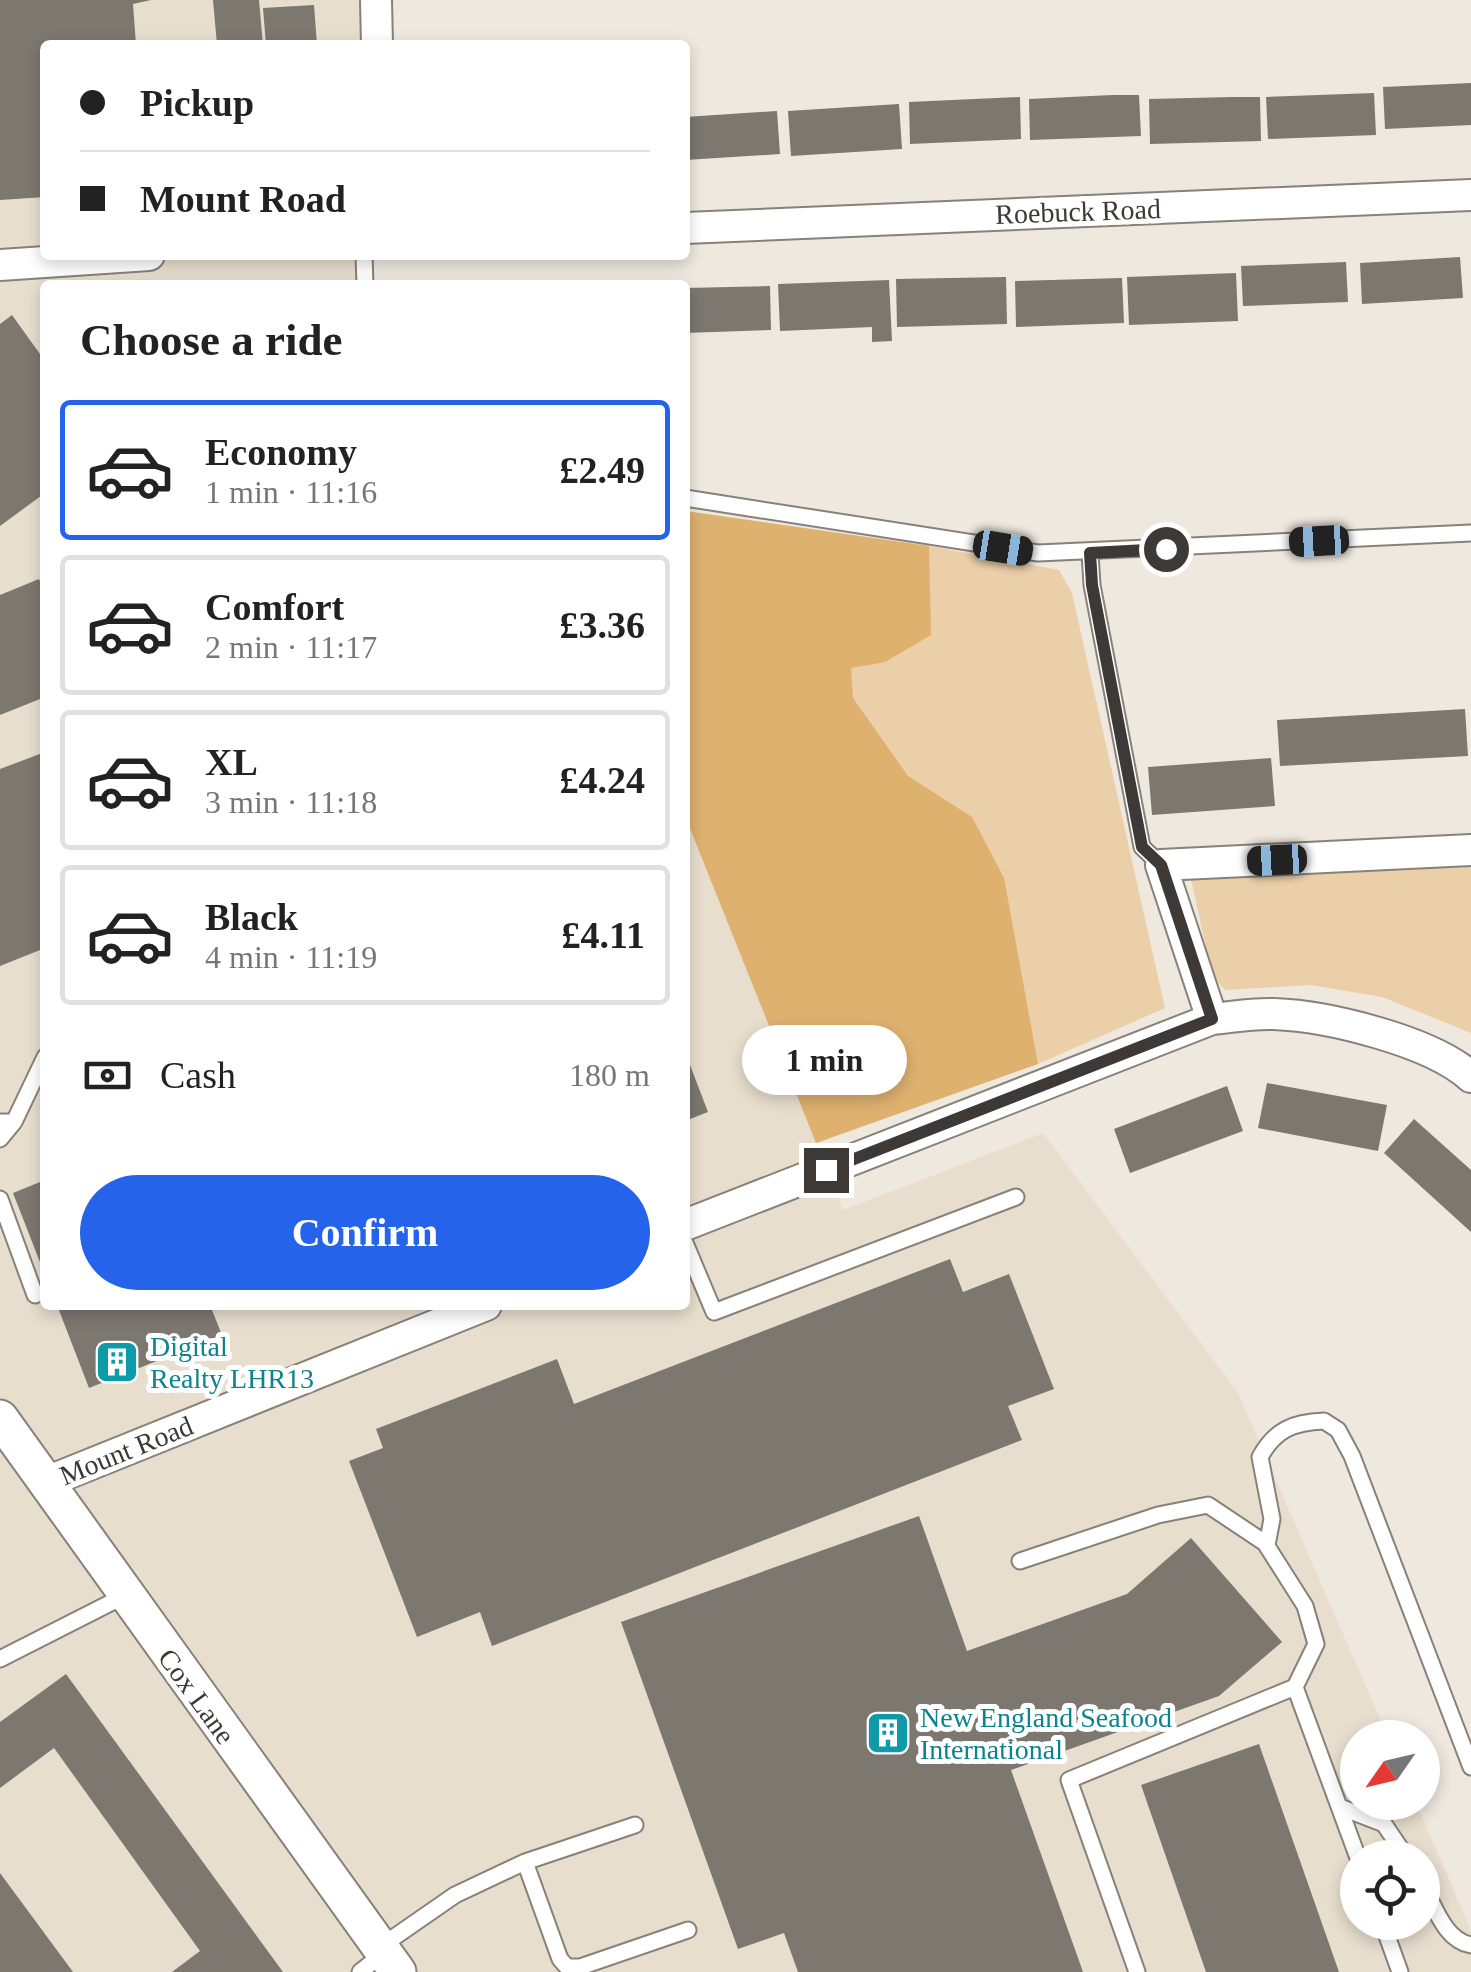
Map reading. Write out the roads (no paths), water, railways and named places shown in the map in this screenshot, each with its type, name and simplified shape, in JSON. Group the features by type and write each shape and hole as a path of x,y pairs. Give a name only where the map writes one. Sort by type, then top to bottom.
{"street":[{"path":"376,0 377,40"},
{"name":"Roebuck Road","path":"690,228 1471,195"},
{"path":"0,265 74,260"},
{"path":"1212,1019 1161,865 1471,850"},
{"path":"690,1223 1212,1019 1273,1014 1328,1022 1394,1039 1458,1065 1471,1077"},
{"name":"Mount Road","path":"44,1483 474,1310"},
{"name":"Cox Lane","path":"0,1418 381,1961"}],"lane":[{"path":"690,499 1038,553 1471,533"},
{"path":"1090,553 1092,585 1142,847 1161,865"},
{"path":"0,1139 40,1066"},
{"path":"690,1255 714,1312 1016,1197"},
{"path":"0,1198 35,1294"},
{"path":"1266,1545 1272,1519 1260,1457 1268,1443 1288,1426 1324,1421 1338,1430 1352,1456 1471,1767"},
{"path":"1020,1562 1158,1515 1208,1505 1266,1545 1304,1606 1316,1644 1295,1687 1068,1780 1137,1972"},
{"path":"0,1660 124,1596"},
{"path":"1295,1687 1340,1808"},
{"path":"1373,1820 1384,1824 1395,1840"},
{"path":"381,1961 454,1896 525,1862 636,1824"},
{"path":"525,1862 560,1960 566,1967 580,1967 688,1930"},
{"path":"1440,1918 1458,1942 1471,1945"},
{"path":"1388,1940 1400,1972"}],"place":[{"name":"Digital Realty LHR13","path":"117,1362"},
{"name":"New England Seafood International","path":"888,1733"}]}
